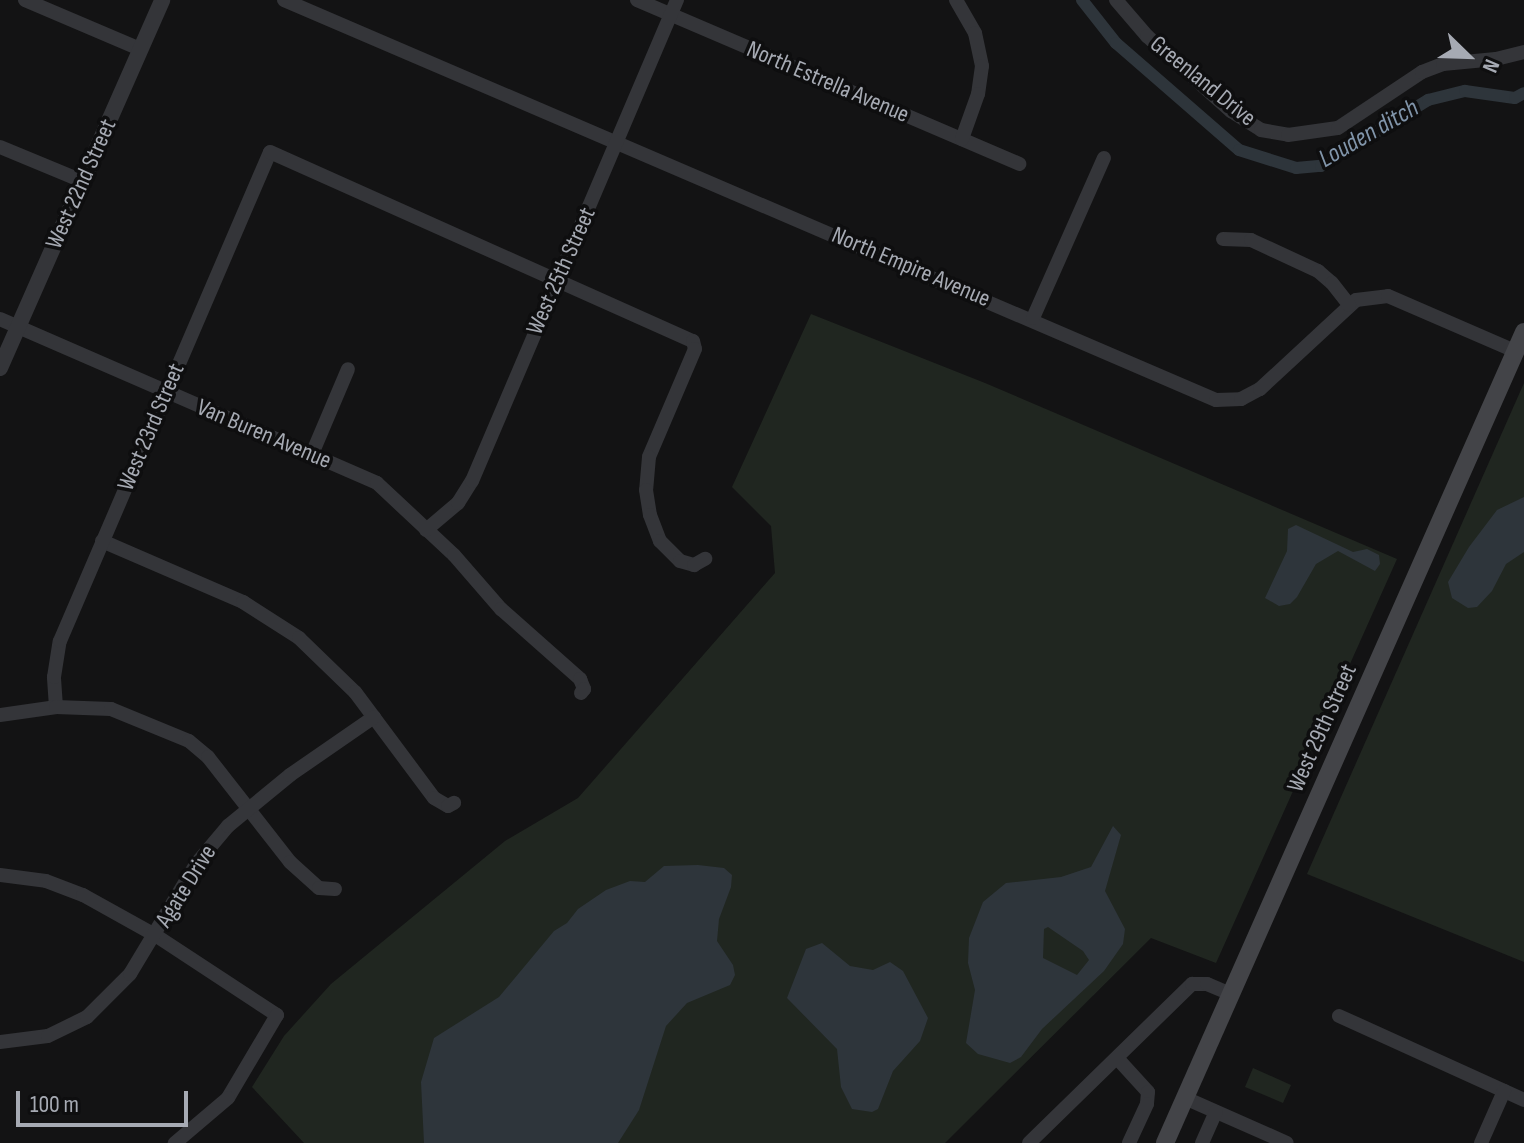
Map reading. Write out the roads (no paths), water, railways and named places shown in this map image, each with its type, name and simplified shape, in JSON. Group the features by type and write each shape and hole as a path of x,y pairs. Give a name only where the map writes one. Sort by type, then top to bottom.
{"main road":[{"name":"West 29th Street","path":"1165,1143 1524,332"}],"street":[{"path":"25,0 140,49"},
{"name":"West 22nd Street","path":"0,368 162,0"},
{"name":"North Empire Avenue","path":"284,0 1033,318 1206,397 1231,401 1251,395 1270,382 1349,305"},
{"name":"North Estrella Avenue","path":"637,0 674,7 1019,164"},
{"path":"956,0 975,33 982,66 978,94 962,139"},
{"name":"Greenland Drive","path":"1116,0 1147,36 1231,111 1261,130 1288,135 1338,128 1422,72 1443,64 1496,59 1524,52"},
{"name":"West 25th Street","path":"426,530 458,503 472,481 674,7"},
{"path":"0,147 82,181"},
{"name":"West 23rd Street","path":"56,707 54,677 60,641 270,152 557,280"},
{"path":"1033,318 1104,158"},
{"path":"1223,239 1251,240 1318,271 1349,305 1356,300 1388,296 1515,351"},
{"path":"557,280 695,344 652,446 646,490 650,515 660,541 680,561 694,565 705,559"},
{"name":"Van Buren Avenue","path":"0,319 166,394 377,483 501,609 580,679 584,689 581,693"},
{"path":"312,454 348,369"},
{"path":"102,541 226,594 276,621 337,672 434,798 448,806 454,803"},
{"path":"0,715 56,707 111,709 189,741 208,757 272,842 310,882 325,890 335,889"},
{"name":"Agate Drive","path":"0,1042 48,1036 87,1017 130,974 203,854 228,826 374,717"},
{"path":"0,875 28,877 68,888 155,935 277,1015 228,1098 193,1138 175,1143"},
{"path":"1029,1143 1192,984 1207,984 1231,994"},
{"path":"1339,1016 1524,1100"},
{"path":"1117,1058 1148,1092 1147,1104 1129,1143"},
{"path":"1481,1143 1504,1091"},
{"path":"1185,1098 1287,1143"},
{"path":"1202,1143 1216,1112"}],"waterway":[{"name":"Louden ditch","path":"1082,0 1116,43 1239,150 1296,168 1321,166 1428,100 1465,91 1515,98 1524,93"}]}
